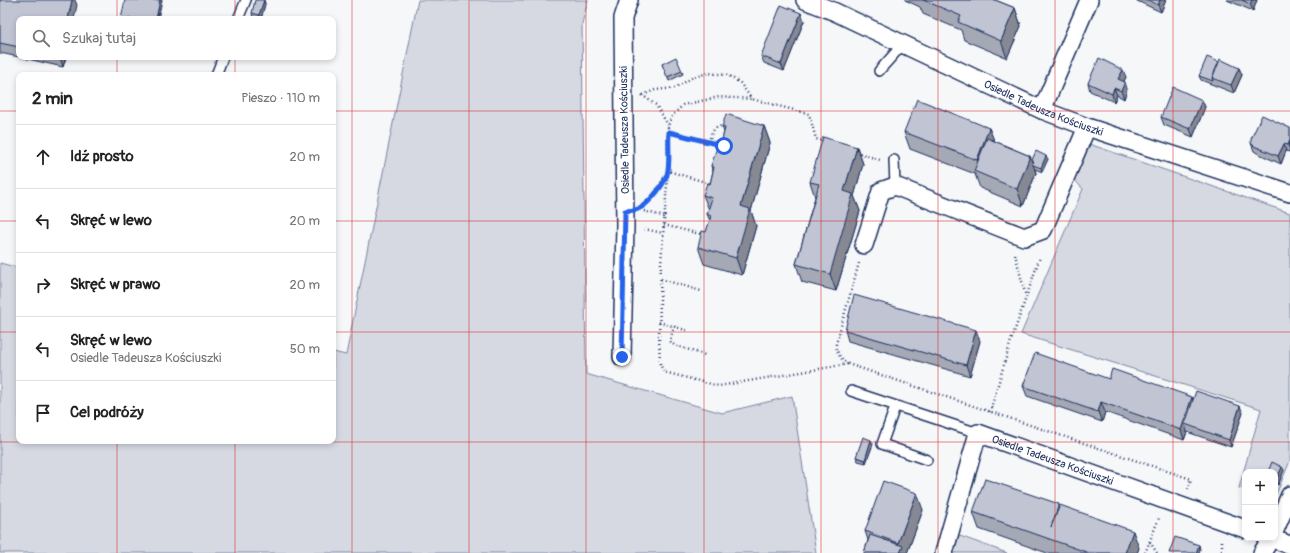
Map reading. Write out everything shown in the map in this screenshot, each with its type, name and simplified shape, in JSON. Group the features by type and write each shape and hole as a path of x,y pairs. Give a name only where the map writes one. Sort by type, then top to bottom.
{"street":[{"name":"Osiedle Tadeusza Kościuszki","path":"622,357 631,210 624,86 623,18 629,0"},
{"name":"Osiedle Tadeusza Kościuszki","path":"805,0 833,11 1042,110 1087,127 1290,194"},
{"path":"1042,110 1089,0"},
{"path":"864,245 881,191 896,186 1024,237 1043,230 1087,127"},
{"name":"Osiedle Tadeusza Kościuszki","path":"944,553 978,433 1242,528"},
{"path":"1278,523 1290,495"},
{"path":"1262,553 1269,541"},
{"path":"1278,541 1290,545"}],"lane":[{"path":"239,16 246,0"},
{"path":"879,71 904,44"},
{"path":"217,72 222,60"},
{"path":"894,162 896,186"},
{"path":"851,391 895,407 978,433"},
{"path":"895,407 882,444 927,460"}],"path":[{"path":"643,95 655,90 675,88 693,77 708,73 728,75 740,83 752,99"},
{"path":"624,86 643,95 656,105 668,126 669,132 659,322 660,364 664,372 719,386 848,364"},
{"path":"668,126 672,116 683,105 719,97 752,99 809,114 816,139 830,143"},
{"path":"709,142 712,132 718,126 731,128"},
{"path":"669,132 724,146"},
{"path":"851,150 894,162"},
{"path":"631,210 654,196 668,171"},
{"path":"668,171 714,184"},
{"path":"631,210 665,217"},
{"path":"664,225 706,236"},
{"path":"1008,231 1026,298"},
{"path":"864,245 836,344 837,353 842,360 848,364 1191,479 1182,507"},
{"path":"990,412 1010,344 1040,257"},
{"path":"661,278 701,291"},
{"path":"659,322 689,331"},
{"path":"674,326 670,341 674,345 705,355"},
{"path":"1145,553 1165,501"},
{"path":"1150,541 1157,553"},
{"path":"1219,553 1222,549"}],"shaded area":[{"path":"418,0 588,0 582,24 586,374 722,413 792,396 816,553 0,553 0,263 16,267 16,444 336,444 336,353 346,355"},
{"path":"1089,144 1290,213 1290,461 1278,490 1278,469 1244,469 1261,409 1021,334 1083,189 1072,177"},
{"path":"1242,477 1242,488 1239,488"},
{"path":"957,535 1007,553 952,553"}],"building":[{"path":"0,0 72,0 69,16 16,16 16,46 0,43"},
{"path":"125,0 160,0 157,16 122,16"},
{"path":"255,0 264,0 259,15 252,13"},
{"path":"923,0 995,0 1015,8 1001,41 958,22 961,16"},
{"path":"1148,0 1160,0 1158,5"},
{"path":"1242,0 1252,0 1250,4"},
{"path":"781,5 801,13 781,64 761,56"},
{"path":"676,57 682,71 667,77 662,64"},
{"path":"1207,57 1219,62 1212,78 1213,81 1199,76"},
{"path":"1099,58 1123,70 1118,79 1125,82 1121,91 1114,88 1112,94 1088,83"},
{"path":"1220,59 1239,68 1231,85 1212,78"},
{"path":"1173,87 1202,100 1190,129 1161,117"},
{"path":"917,99 989,128 977,160 904,132"},
{"path":"726,114 764,126 741,206 750,209 736,258 698,247 702,231 706,232 711,216 707,214 712,198 703,195 707,183 710,184 714,167 711,166 718,144 721,144 725,128 722,127"},
{"path":"1262,115 1290,128 1290,140 1288,145 1284,144 1278,156 1254,146 1251,143 1251,139"},
{"path":"823,137 857,147 844,191 853,194 830,274 796,264 819,184 810,182"},
{"path":"987,138 1030,156 1017,189 974,171"},
{"path":"1036,151 1046,156 1041,168 1033,165 1032,160"},
{"path":"854,295 976,330 966,365 845,330"},
{"path":"1035,353 1109,379 1112,369 1192,397 1181,430 1101,402 1098,412 1023,386"},
{"path":"1196,391 1240,406 1229,440 1185,424"},
{"path":"863,437 871,440 865,460 856,457"},
{"path":"1272,462 1282,467 1278,476 1278,469 1269,469"},
{"path":"985,479 1059,504 1051,527 1060,505 1133,531 1125,553 1089,553 973,512"},
{"path":"883,481 917,493 898,543 865,531"},
{"path":"870,535 903,546 900,553 864,553"},
{"path":"1175,537 1199,545 1196,553 1169,553"}],"route":[{"path":"622,357 625,211 637,209 645,204 654,196 662,184 668,171 669,132 724,146"}]}
